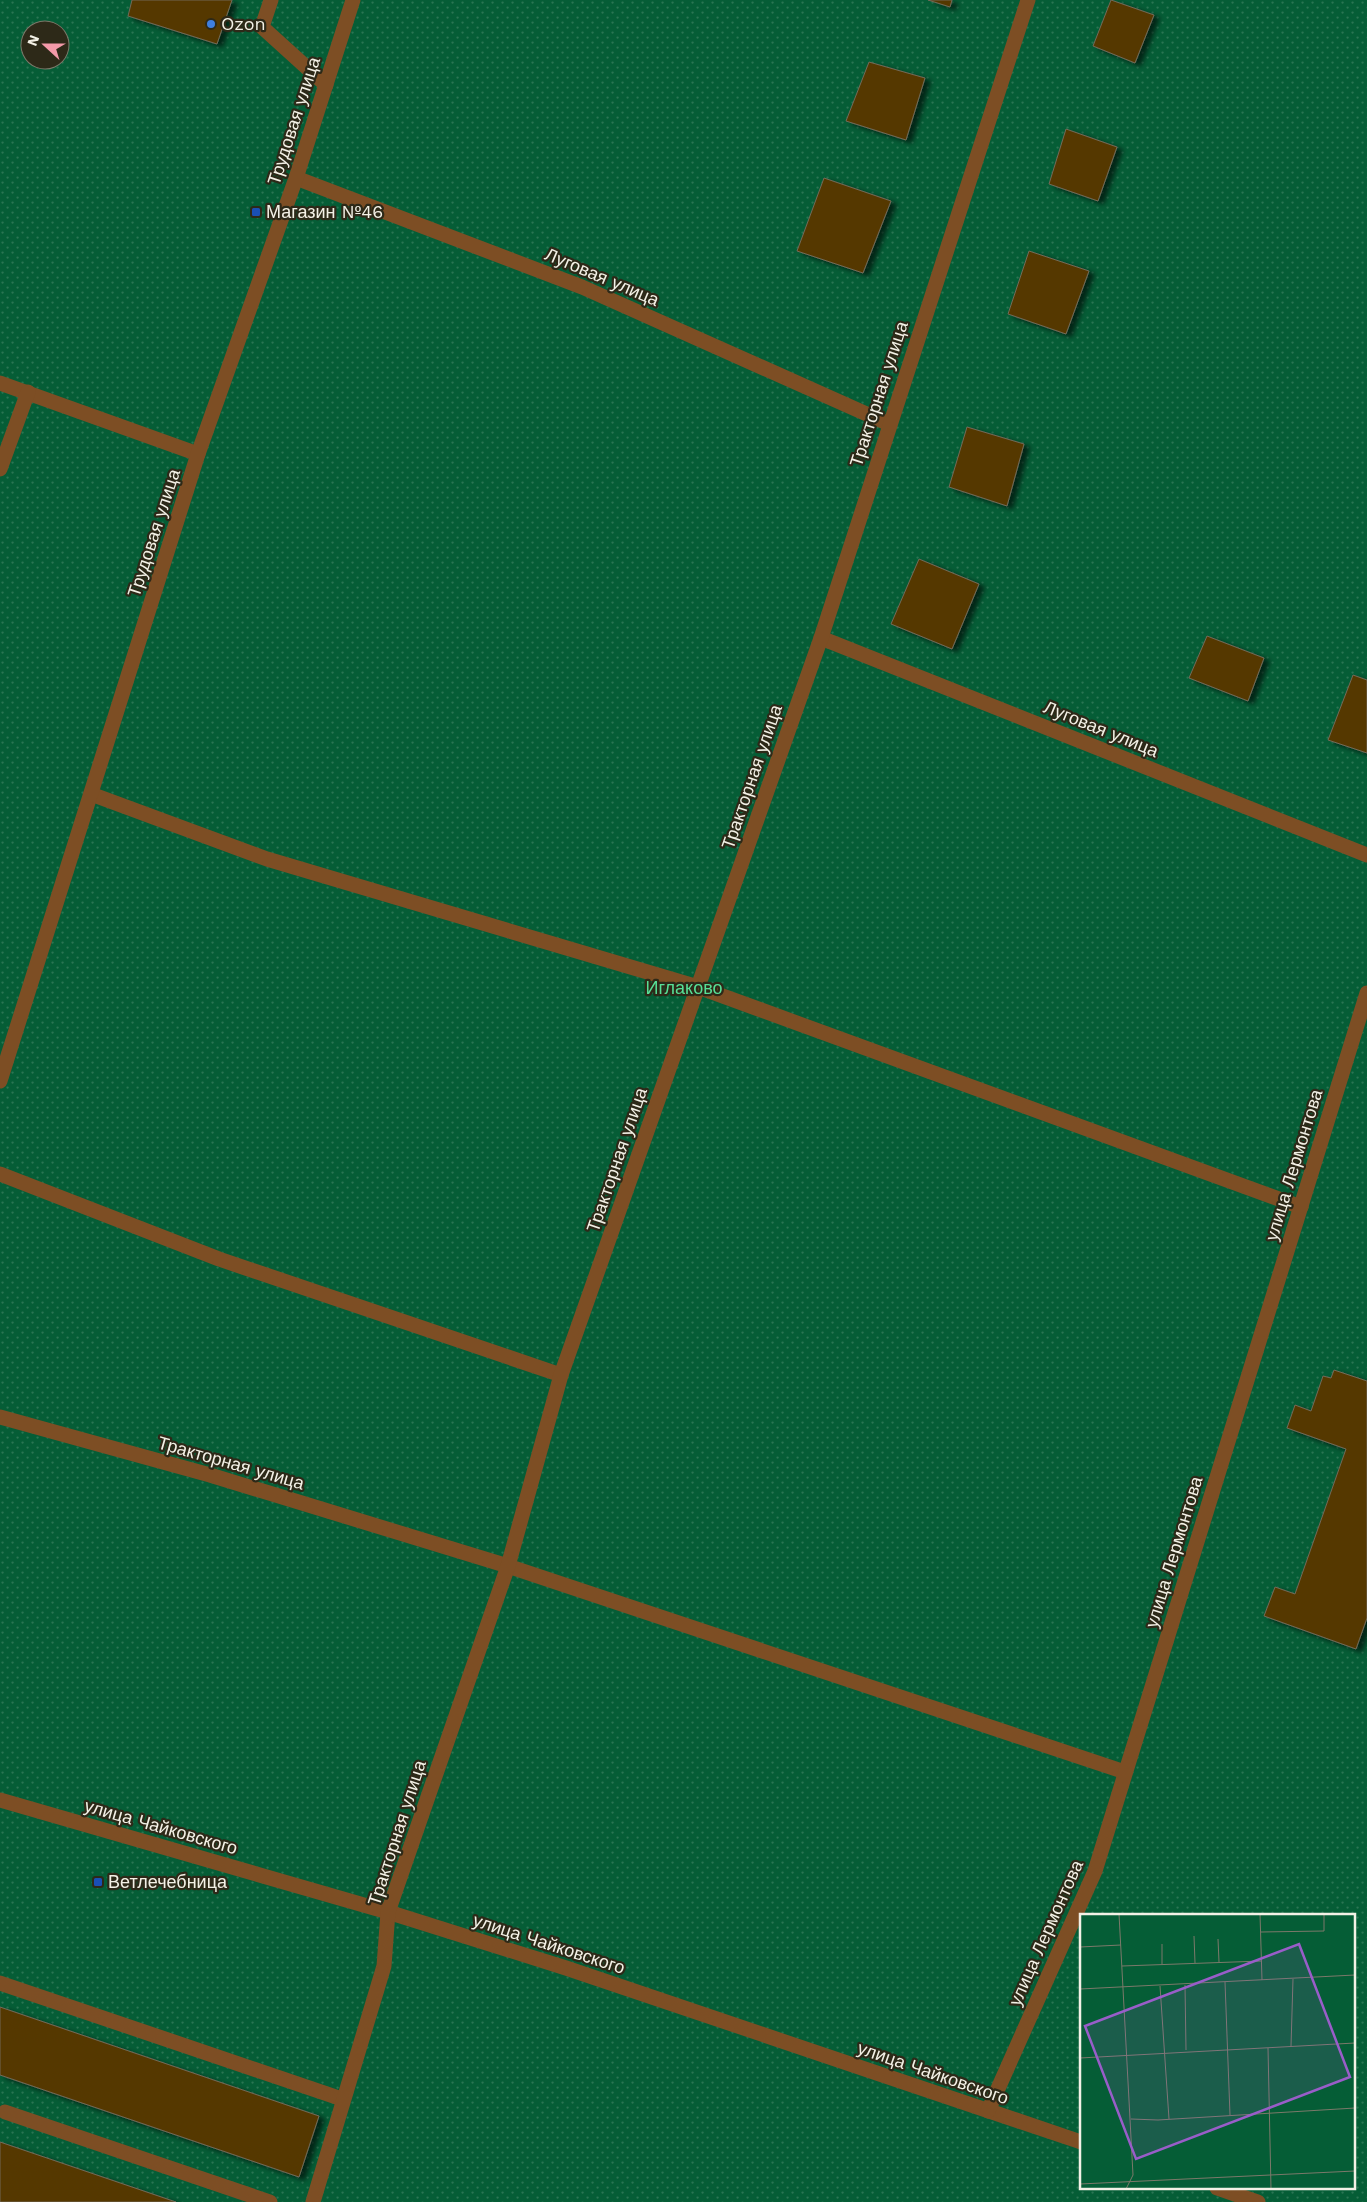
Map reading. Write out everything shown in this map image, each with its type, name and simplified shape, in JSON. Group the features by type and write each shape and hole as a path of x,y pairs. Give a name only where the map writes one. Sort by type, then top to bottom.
{"street":[{"path":"271,0 262,27 326,85"},
{"name":"Трудовая улица","path":"0,1081 198,454 296,178 352,0"},
{"name":"Тракторная улица","path":"313,2202 342,2099 384,1966 388,1912 508,1566 561,1375 821,638 1028,0"},
{"name":"Луговая улица","path":"296,178 582,287 889,424"},
{"path":"0,383 198,454"},
{"path":"0,469 28,392"},
{"name":"Луговая улица","path":"821,638 1367,855"},
{"path":"91,794 267,860 698,988 1300,1207"},
{"name":"улица Лермонтова","path":"988,2111 1095,1871 1367,993"},
{"path":"0,1174 219,1259 561,1375"},
{"name":"Тракторная улица","path":"0,1417 210,1475 508,1566"},
{"path":"508,1566 1125,1772"},
{"name":"улица Чайковского","path":"0,1800 388,1912 566,1968 1080,2142"},
{"path":"0,1984 342,2099"},
{"path":"5,2112 270,2202"},
{"path":"1223,2190 1258,2202"}],"green space":[{"name":"Иглаково","path":"0,0 1367,0 1367,2202 0,2202"}],"building":[{"path":"132,0 232,0 217,44 128,16"},
{"path":"928,0 952,0 950,7"},
{"path":"1111,0 1154,15 1135,63 1093,46"},
{"path":"869,62 925,78 906,140 846,121"},
{"path":"1066,129 1117,147 1098,201 1049,184"},
{"path":"824,178 891,201 863,273 797,251"},
{"path":"1029,251 1089,271 1066,334 1008,314"},
{"path":"967,427 1024,444 1007,506 949,487"},
{"path":"919,559 979,584 952,649 891,624"},
{"path":"1207,636 1264,658 1248,701 1189,678"},
{"path":"1353,675 1367,680 1367,753 1328,740"},
{"path":"1334,1370 1367,1381 1367,1618 1356,1649 1264,1616 1275,1587 1295,1594 1346,1449 1287,1428 1295,1405 1311,1411 1323,1376 1331,1378"},
{"path":"0,2007 319,2116 299,2177 0,2075"},
{"path":"0,2142 176,2202 0,2202"}],"place":[{"name":"Ozon","path":"211,24"},
{"name":"Магазин №46","path":"256,212"},
{"name":"Ветлечебница","path":"98,1882"}]}
